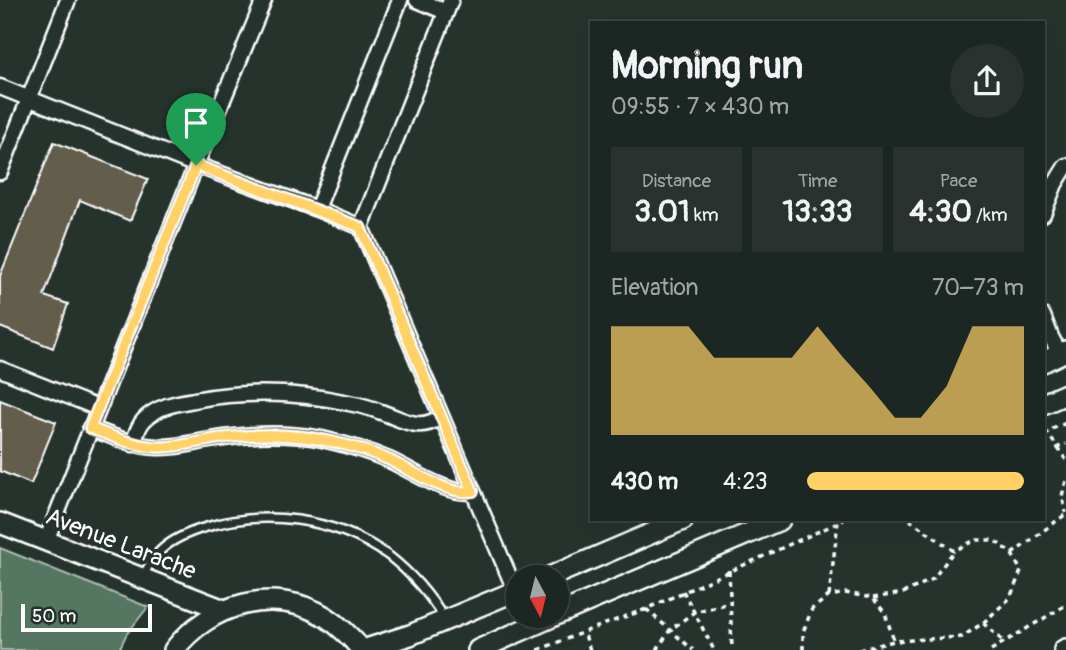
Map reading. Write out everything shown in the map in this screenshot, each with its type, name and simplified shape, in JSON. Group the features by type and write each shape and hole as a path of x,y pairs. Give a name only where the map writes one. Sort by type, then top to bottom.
{"main road":[{"path":"1045,403 1066,394"},
{"path":"569,569 681,521"},
{"path":"569,610 778,521"},
{"name":"Avenue Larache","path":"0,523 224,610"},
{"path":"174,650 202,621 224,610 248,603 274,601 300,606 324,616 345,631 363,650 398,640 506,596"},
{"path":"478,650 517,628"}],"street":[{"path":"0,172 68,0"},
{"path":"46,541 264,0"},
{"path":"317,209 400,0"},
{"path":"360,227 449,6 417,0"},
{"path":"0,87 360,227 506,567"},
{"path":"1045,209 1066,166"},
{"path":"1045,321 1056,355"},
{"path":"0,369 98,408"},
{"path":"133,444 138,428 144,420 160,408 184,401 241,393 298,394 326,398 381,412 408,424 426,424 441,417"},
{"path":"90,428 145,446 171,447 228,437 266,434 319,439 367,451 450,490 463,493 473,491"}],"lane":[{"path":"141,578 158,553 191,532 235,520 270,518 304,521 348,534 388,555 420,585 445,621"}],"path":[{"path":"1066,423 1045,432 1066,460"},
{"path":"1056,448 1066,444"},
{"path":"1012,554 1066,514 1062,496 1066,481"},
{"path":"538,650 646,609 841,521"},
{"path":"911,521 954,551"},
{"path":"829,596 838,522"},
{"path":"803,650 803,632 812,609 829,596 846,593 873,598 903,593 933,579 954,551 975,540 994,540 1012,554 1021,570 1010,598 983,623 962,637 894,641 859,650"},
{"path":"729,570 732,650"},
{"path":"683,591 714,650"},
{"path":"873,598 885,613 894,641"},
{"path":"657,650 670,630 694,612 730,603"},
{"path":"991,650 1066,606"},
{"path":"646,609 693,650"},
{"path":"983,623 1003,642"},
{"path":"584,632 590,650"}],"green space":[{"path":"0,548 148,607 126,635 119,650 0,650"}],"building":[{"path":"54,142 148,179 130,221 80,200 44,296 68,304 53,348 0,327 0,276"},
{"path":"0,400 56,422 31,484 0,471"}],"route":[{"path":"196,165 360,227 473,491 463,493 450,490 367,451 319,439 266,434 158,447 133,444 90,428 196,165"}]}
